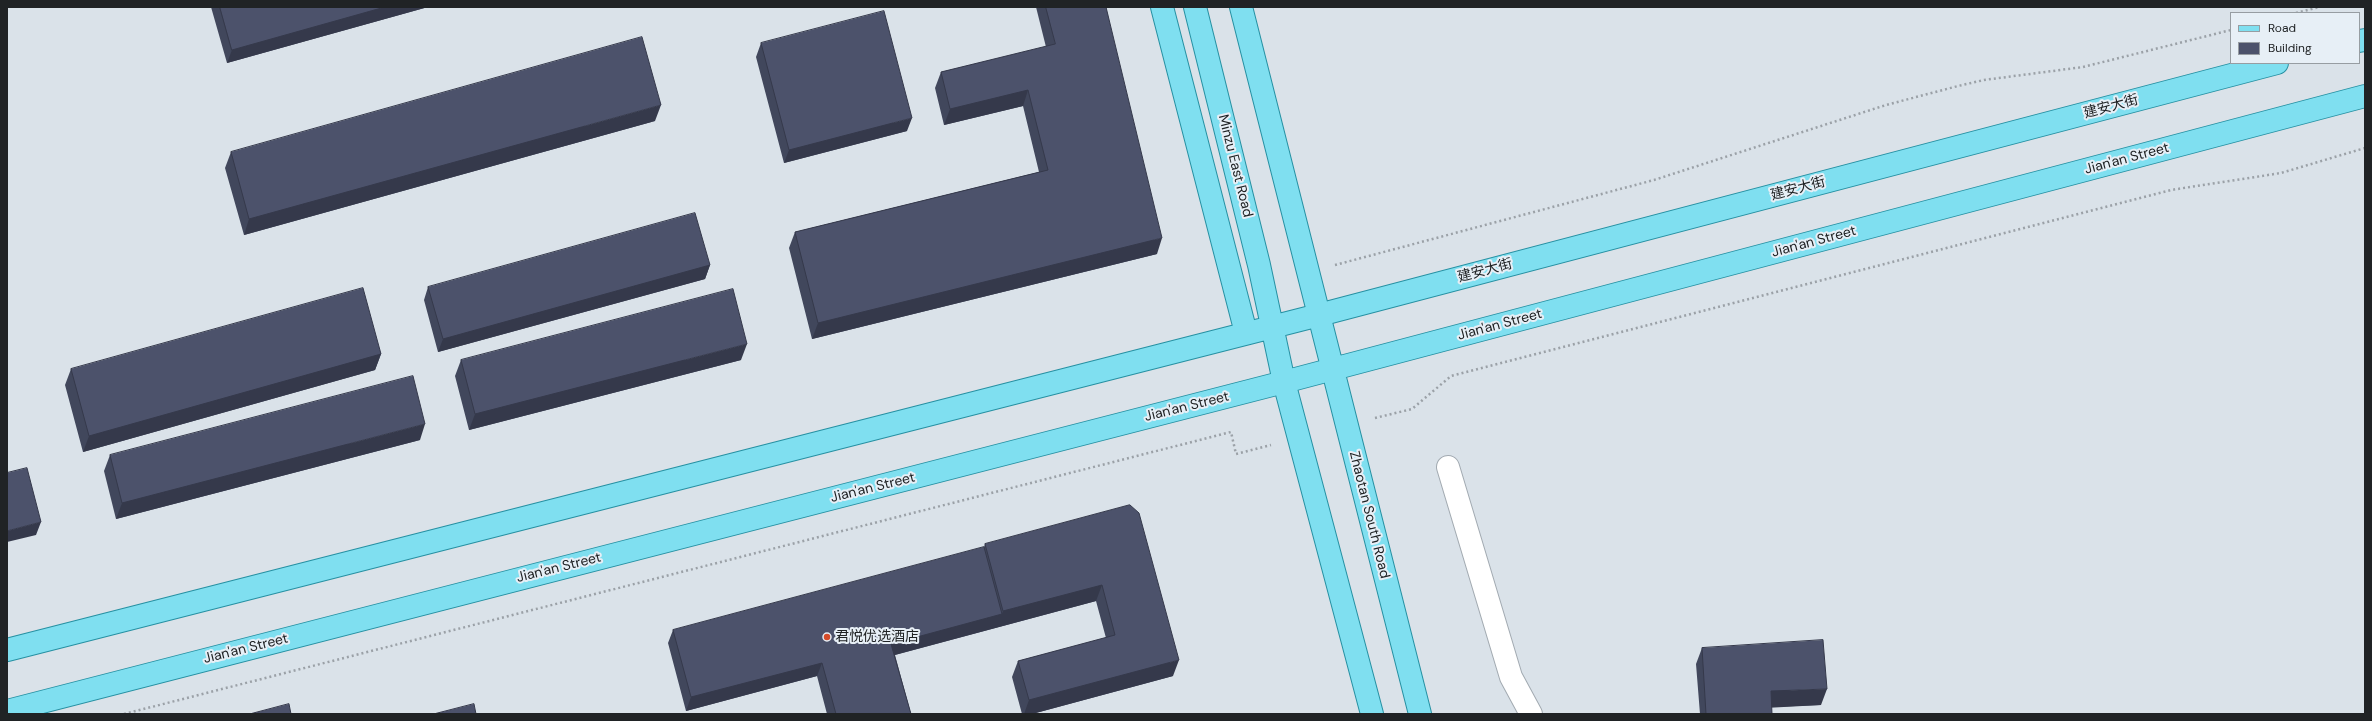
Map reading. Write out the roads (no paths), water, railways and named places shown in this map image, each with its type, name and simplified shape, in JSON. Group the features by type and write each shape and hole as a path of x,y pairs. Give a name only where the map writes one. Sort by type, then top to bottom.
{"main road":[{"path":"1162,7 1246,333"},
{"name":"Minzu East Road","path":"1195,7 1273,326"},
{"path":"7,650 1319,315 1241,7"},
{"name":"建安大街","path":"1319,315 2273,64"},
{"name":"Jian'an Street","path":"7,711 1284,382 2365,96"},
{"name":"Zhaotan South Road","path":"1319,315 1420,714"},
{"path":"1273,326 1284,382 1372,714"}],"street":[{"path":"1448,467 1511,677 1531,714"}],"place":[{"name":"君悦优选酒店","path":"827,637"}]}
